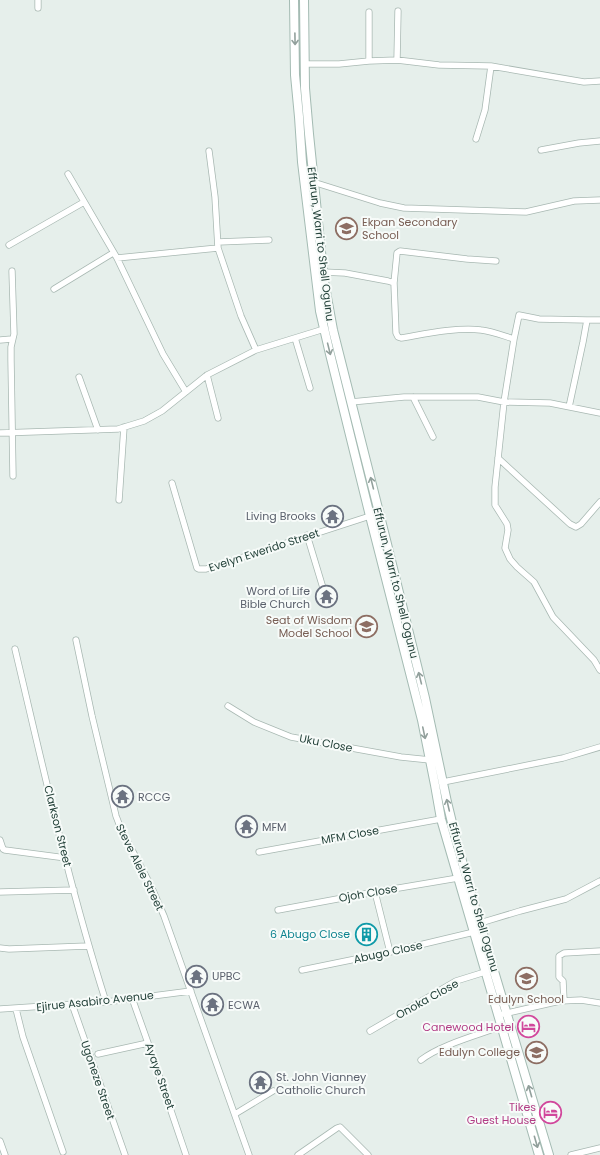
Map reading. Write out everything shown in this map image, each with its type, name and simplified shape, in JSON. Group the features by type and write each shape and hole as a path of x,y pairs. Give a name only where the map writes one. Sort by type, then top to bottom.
{"main road":[{"name":"Effurun, Warri to Shell Ogunu","path":"294,0 295,74 302,154 317,293 324,329 376,542 420,712 441,819 486,972 503,1014 502,1026 539,1155"},
{"name":"Effurun, Warri to Shell Ogunu","path":"304,0 306,96 313,182 323,272 333,330 425,698 456,839 480,923 503,1014 549,1155"},
{"path":"376,542 386,540"}],"street":[{"path":"38,0 38,8"},
{"path":"396,60 398,11"},
{"path":"369,61 370,12"},
{"path":"305,64 338,64 396,60 440,65 491,66 584,82 600,82"},
{"path":"476,139 485,110 491,66"},
{"path":"541,150 600,141"},
{"path":"209,151 215,197 218,245 241,316 256,350"},
{"path":"68,174 115,256 163,354 186,392"},
{"path":"313,182 380,203 404,208 526,212 574,201 600,200"},
{"path":"9,245 84,202"},
{"path":"54,289 115,256 269,240"},
{"path":"496,261 400,251 397,253 394,283 396,333 398,338 401,338 446,331 482,330 514,339"},
{"path":"12,271 14,334 12,339 11,360 13,476"},
{"path":"323,272 345,273 394,283"},
{"path":"600,320 539,319 519,315 504,402 495,487 495,505 507,524 508,530 505,548 510,559 517,568 534,582 553,616 594,660 600,670"},
{"path":"569,407 587,320"},
{"path":"0,433 118,429 144,421 162,411 207,375 256,350 324,329"},
{"path":"295,338 310,388"},
{"path":"0,340 12,339"},
{"path":"207,375 218,418"},
{"path":"80,377 98,430"},
{"path":"413,397 432,437"},
{"path":"351,402 413,397 478,397 504,402 550,403 600,413"},
{"path":"120,500 124,427"},
{"path":"498,458 570,524 576,527 581,524 600,502"},
{"name":"Evelyn Ewerido Street","path":"172,483 197,568 200,569 206,569 307,535 370,516"},
{"path":"307,535 324,588"},
{"name":"Steve Alele Street","path":"76,640 92,716 116,816 121,829 152,886 164,916 249,1155"},
{"name":"Clarkson Street","path":"15,649 88,946 106,1002"},
{"name":"Uku Close","path":"228,706 254,722 291,736 401,757 430,760"},
{"path":"443,782 563,758 600,747"},
{"name":"MFM Close","path":"259,852 441,819"},
{"path":"0,840 3,849 5,850 66,858"},
{"name":"Ojoh Close","path":"278,910 458,878"},
{"path":"480,923 520,911 566,900 600,881"},
{"path":"0,892 74,890"},
{"path":"375,892 390,952"},
{"name":"Abugo Close","path":"302,970 390,952 474,932"},
{"path":"0,948 9,950 88,946"},
{"path":"564,1001 563,981 559,977 559,956 564,953 600,951"},
{"name":"Onoka Close","path":"370,1030 456,981 486,972"},
{"name":"Ejirue Asabiro Avenue","path":"0,1009 106,1002 191,991"},
{"name":"Ayaye Street","path":"132,998 186,1155"},
{"path":"503,1014 564,1001 581,1000 600,1003"},
{"name":"Ugoneze Street","path":"72,1004 125,1155"},
{"path":"16,1009 23,1037 63,1152"},
{"path":"421,1060 429,1054 502,1026"},
{"path":"98,1054 148,1043"},
{"path":"235,1114 273,1091"},
{"path":"298,1155 340,1127 368,1155"},
{"path":"0,1141 5,1155"},
{"path":"571,1155 600,1148"}],"place":[{"name":"Ekpan Secondary School","path":"347,228"},
{"name":"Living Brooks","path":"332,516"},
{"name":"Word of Life Bible Church","path":"326,597"},
{"name":"Seat of Wisdom Model School","path":"367,626"},
{"name":"RCCG","path":"123,797"},
{"name":"MFM","path":"247,827"},
{"name":"6 Abugo Close","path":"366,934"},
{"name":"UPBC","path":"196,976"},
{"name":"Edulyn School","path":"526,979"},
{"name":"ECWA","path":"212,1005"},
{"name":"Canewood Hotel","path":"529,1027"},
{"name":"Edulyn College","path":"536,1052"},
{"name":"St. John Vianney Catholic Church","path":"261,1083"},
{"name":"Tikes Guest House","path":"551,1113"}]}
